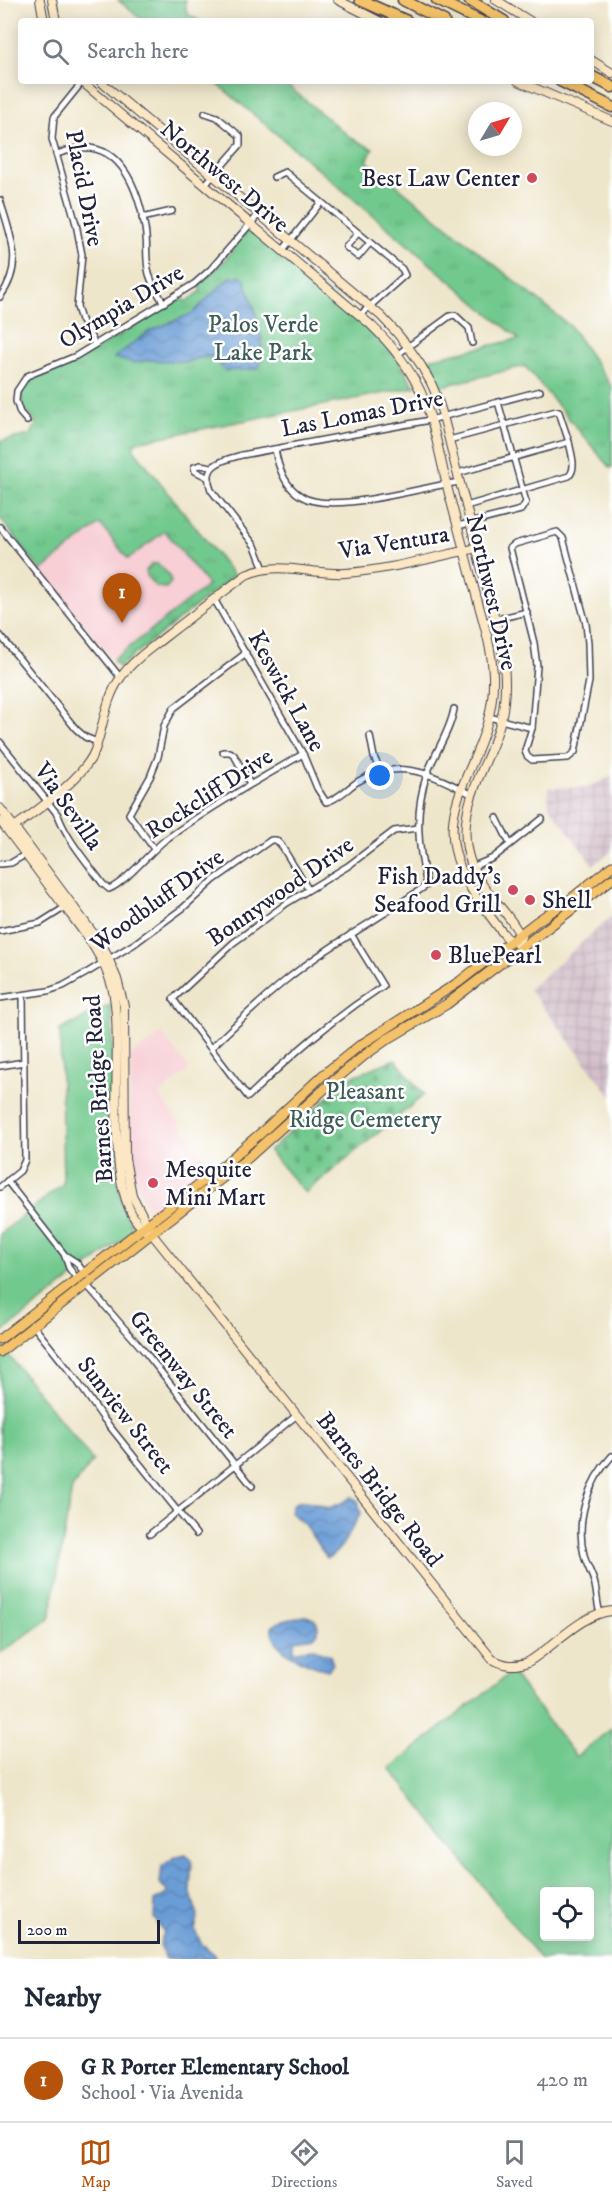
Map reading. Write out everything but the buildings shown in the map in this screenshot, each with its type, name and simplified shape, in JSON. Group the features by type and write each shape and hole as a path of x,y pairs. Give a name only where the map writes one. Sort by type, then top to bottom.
{"highway":[{"path":"360,0 400,18"},
{"path":"404,0 438,18"},
{"path":"437,0 474,18"},
{"path":"469,0 499,18"},
{"path":"594,78 612,87"},
{"path":"567,84 612,107"}],"main road":[{"path":"40,0 43,18"},
{"path":"52,0 55,18"},
{"path":"338,0 373,18"},
{"path":"496,0 525,18"},
{"path":"594,62 612,73"},
{"name":"Northwest Drive","path":"86,84 360,315 398,354 419,389 430,420 484,622 493,672 493,700 489,717 455,804 453,827 455,852 458,864 471,890 510,942"},
{"name":"Northwest Drive","path":"104,84 369,306 409,346 431,382 459,478 504,655 505,686 502,720 492,749 471,794 466,829 467,849 472,867 481,883 520,934 524,944"},
{"path":"525,84 612,121"},
{"name":"Via Ventura","path":"12,829 85,768 95,752 105,709 120,677 140,657 246,575 264,569 292,568 344,573 477,548"},
{"name":"Barnes Bridge Road","path":"0,808 28,852 68,905 97,952 106,960 120,1021 119,1172 129,1205 492,1659 507,1666 518,1666 528,1662 584,1621 600,1613 612,1611"},
{"name":"Barnes Bridge Road","path":"0,821 12,829"},
{"path":"0,1339 88,1285 365,1055 447,1004 524,944 612,866"},
{"path":"0,1352 30,1322 82,1277 240,1157 323,1075 359,1046 459,982 520,934 612,879"},
{"path":"510,942 524,944"},
{"path":"359,1046 365,1055"}],"street":[{"name":"Placid Drive","path":"80,84 54,117 52,139 76,224 82,255 77,307 81,320 95,344"},
{"path":"205,113 217,117 240,136 241,140 240,145 205,185"},
{"path":"56,154 79,148 100,150 114,160 130,177 146,229 149,273 164,303"},
{"path":"274,177 285,172 402,270 405,275 400,281 360,315"},
{"path":"0,200 14,249 14,265 11,279 0,297"},
{"path":"283,250 321,202"},
{"path":"142,218 172,211"},
{"name":"Olympia Drive","path":"27,421 20,413 16,400 17,391 27,376 37,370 60,364 194,284 211,269 259,214"},
{"path":"358,233 346,247 358,257 370,243"},
{"path":"398,354 450,316 455,315 470,328 472,343"},
{"name":"Las Lomas Drive","path":"209,478 195,471 195,467 200,465 212,467 221,460 430,420 540,391"},
{"path":"458,526 521,510 526,502 498,402"},
{"path":"448,440 556,411 560,412 574,467 572,474 523,491 466,506"},
{"path":"275,449 278,466 291,487 301,497 314,501 342,503 446,483 514,457 568,442"},
{"path":"212,467 209,478 211,490 255,546 264,569"},
{"path":"0,527 120,677"},
{"path":"557,532 563,538 586,624 590,681 576,749 571,757 532,760 525,751 532,728 537,666 527,612 510,548 515,544 557,532"},
{"name":"Keswick Lane","path":"214,599 303,754 316,788 326,801 334,799 359,781 380,770"},
{"path":"484,622 527,612"},
{"path":"0,635 76,729 85,737 97,742"},
{"path":"154,849 129,814 150,777 158,757 164,726 174,708 246,653"},
{"path":"351,934 383,986 346,1010 301,1046 248,1097 211,1048 287,979 351,934 392,911 427,885 420,854 417,818 427,775 452,720 454,709"},
{"path":"489,717 532,728"},
{"path":"370,736 374,757 380,770 402,768 427,775 471,794"},
{"name":"Via Sevilla","path":"0,742 58,814 70,840 103,884 110,889"},
{"path":"223,752 230,752 234,755 250,784"},
{"name":"Rockcliff Drive","path":"110,889 154,849 208,809 303,754"},
{"path":"497,818 510,844"},
{"path":"472,867 493,858 542,819"},
{"name":"Bonnywood Drive","path":"211,1048 173,999 233,943 308,889 348,866 394,831 418,828"},
{"name":"Woodbluff Drive","path":"0,998 63,986 134,944 183,908 214,880 271,840 276,840 281,845 308,889"},
{"path":"0,864 11,862 28,852"},
{"path":"0,931 40,923 68,905"},
{"path":"0,1186 24,1166 25,1160 23,995"},
{"path":"0,1066 24,1062"},
{"path":"7,1181 64,1254 76,1262 88,1285"},
{"path":"64,1254 69,1268 82,1277"},
{"name":"Greenway Street","path":"88,1285 252,1486"},
{"name":"Sunview Street","path":"30,1322 196,1534"},
{"path":"150,1534 297,1415"},
{"path":"600,1613 595,1585 583,1552 582,1521 589,1489 599,1471 612,1456"}],"shaded area":[{"path":"100,524 164,530 208,585 113,660 41,571"},
{"path":"612,776 612,851 593,865 549,806 548,788 588,787"},
{"path":"612,916 612,1097 529,989"},
{"path":"162,1034 190,1069 159,1095 211,1167 153,1214 145,1205 131,1168 129,1150 131,1055"}],"green space":[{"path":"118,0 185,0 187,14 194,18 139,18"},
{"path":"218,84 286,84 350,137 373,149 367,161 570,326 612,387 612,467 610,468 525,366 439,387 424,360 519,339"},
{"name":"Palos Verde Lake Park","path":"249,229 255,230 389,346 415,387 136,442 133,448 234,576 119,667 113,660 208,585 165,531 128,559 100,524 41,571 0,518 0,441 31,435 36,424 32,416 24,413 22,406 22,392 27,381 78,359 183,298 186,302 201,291 199,286 201,283 224,261"},
{"path":"152,564 158,564 169,575 171,582 166,588 156,587 148,578 146,571"},
{"path":"111,1005 117,1178 123,1207 134,1231 0,1334 0,1234 63,1184 60,1030"},
{"name":"Pleasant Ridge Cemetery","path":"395,1059 424,1095 305,1193 269,1151 349,1078"},
{"path":"7,1353 93,1461 72,1488 50,1618 0,1653 0,1359"},
{"path":"511,1672 576,1757 612,1728 612,1959 540,1959 390,1768"}],"water":[{"path":"231,277 244,278 261,336 261,359 258,369 225,371 216,360 209,357 186,362 150,360 134,363 114,358 148,332 193,313"},
{"path":"351,1497 358,1501 361,1513 342,1545 327,1558 304,1524 290,1512 293,1504 306,1501 328,1508"},
{"path":"304,1616 315,1620 318,1632 314,1637 295,1640 293,1652 311,1648 330,1655 333,1664 328,1670 292,1656 277,1644 273,1636 272,1627 275,1624"},
{"path":"186,1854 192,1861 190,1890 198,1917 195,1930 201,1943 215,1955 216,1959 166,1959 160,1944 164,1932 154,1918 155,1901 168,1893 160,1883 162,1866 177,1856"}],"place":[{"name":"Best Law Center","path":"532,178"},
{"name":"G R Porter Elementary School","path":"122,623"},
{"name":"Fish Daddy's Seafood Grill","path":"513,890"},
{"name":"Shell","path":"530,900"},
{"name":"BluePearl","path":"436,955"},
{"name":"Mesquite Mini Mart","path":"153,1183"}]}
